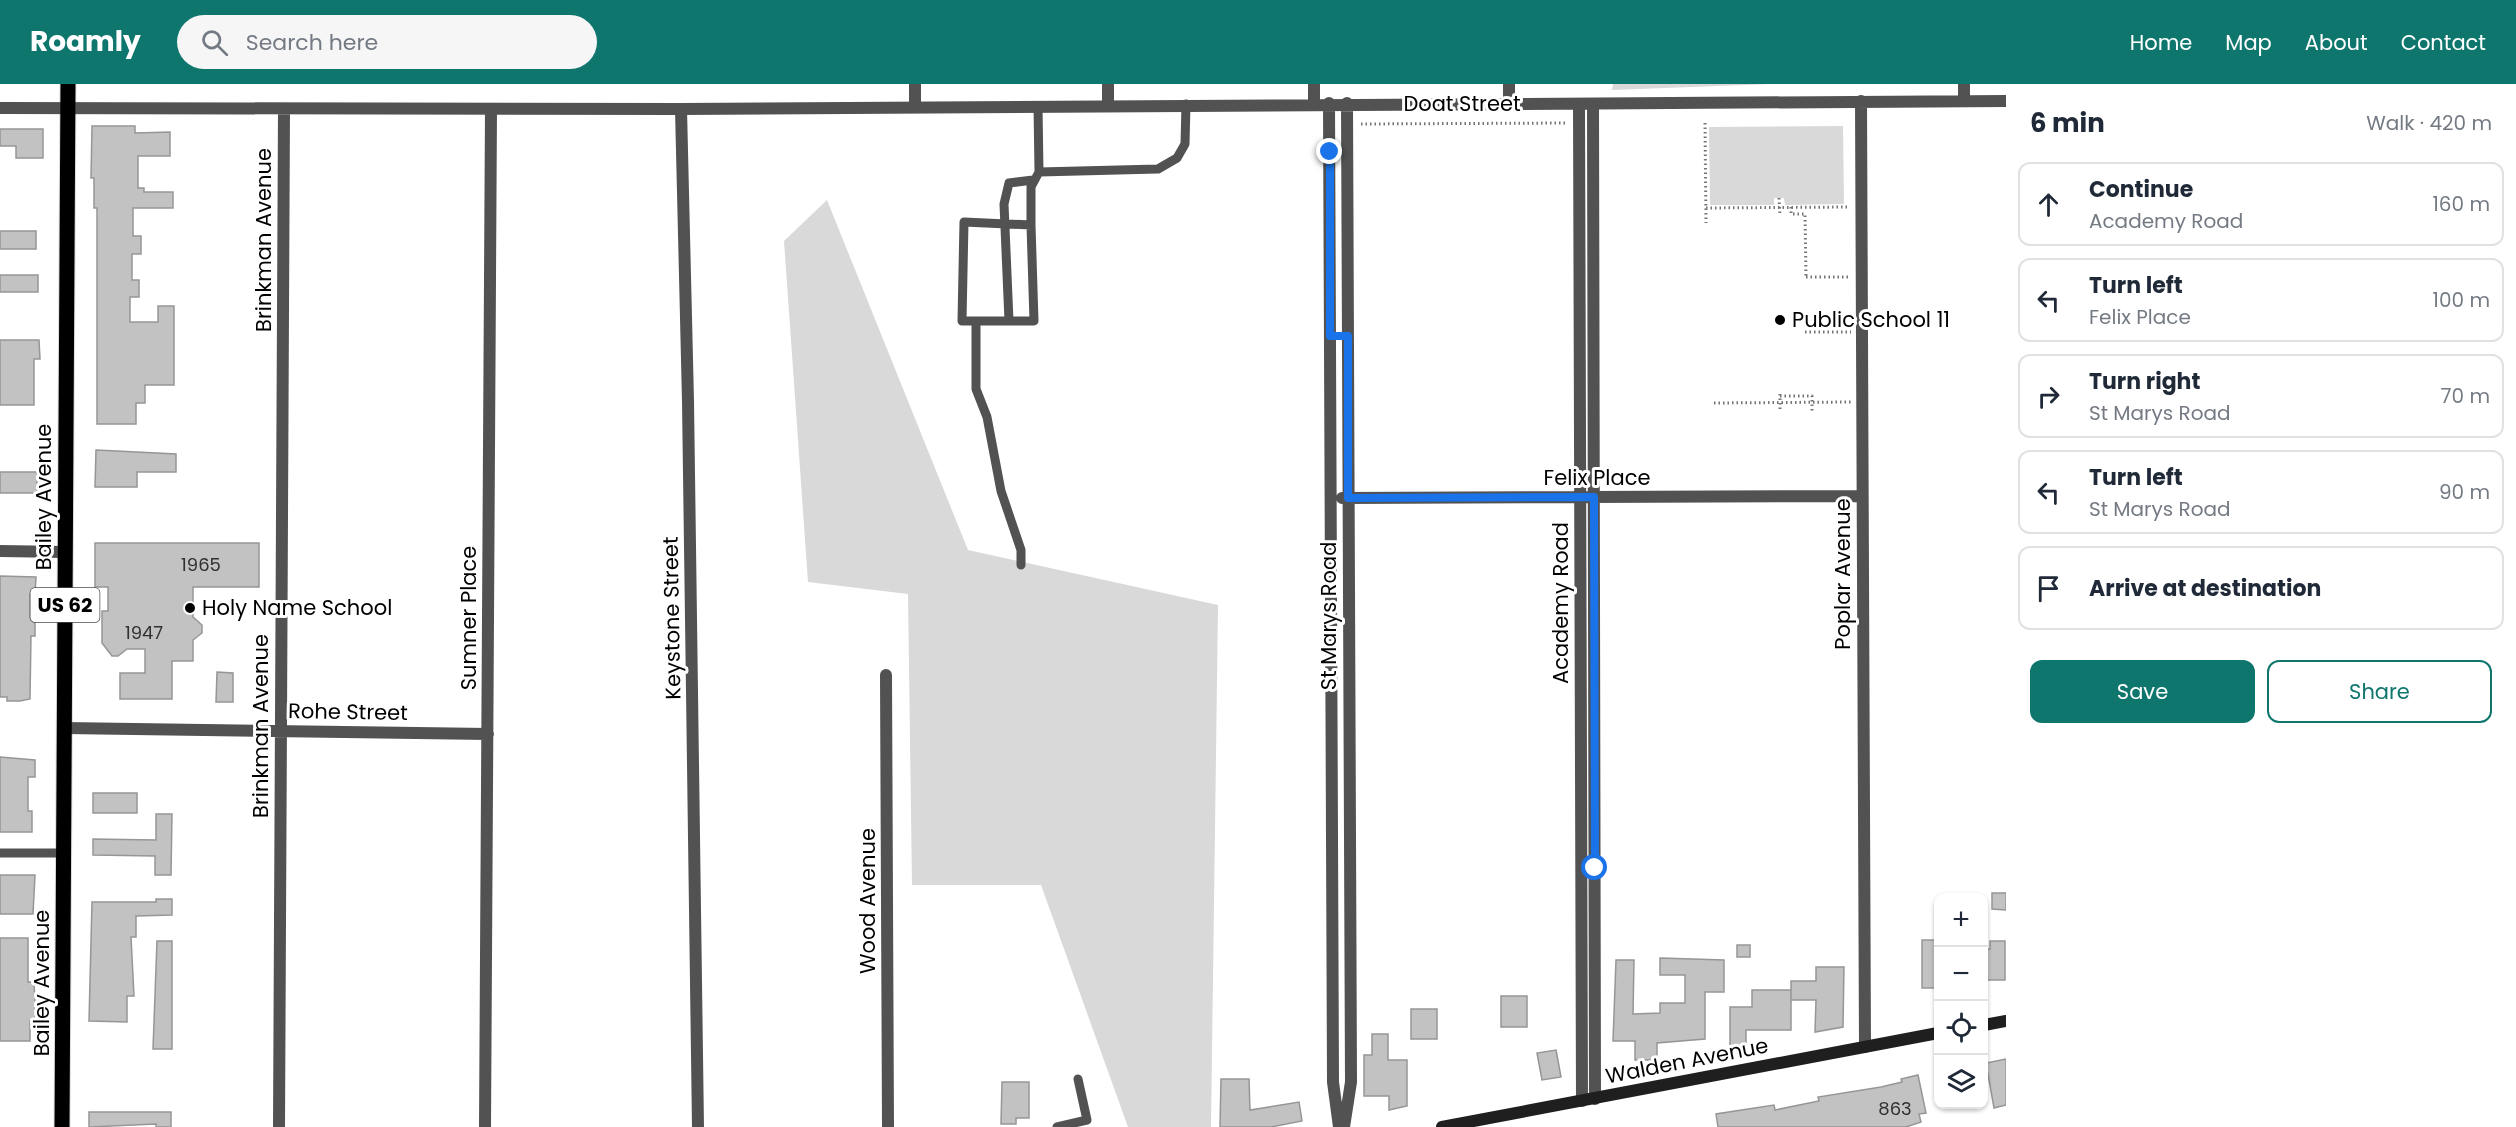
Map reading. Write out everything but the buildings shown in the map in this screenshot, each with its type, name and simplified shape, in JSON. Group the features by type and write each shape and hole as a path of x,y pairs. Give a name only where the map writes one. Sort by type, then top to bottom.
{"main road":[{"name":"Bailey Avenue","path":"62,1127 68,84"},
{"path":"1988,1024 2006,1021"},
{"name":"Walden Avenue","path":"1443,1127 1934,1034"}],"street":[{"path":"915,84 915,107"},
{"path":"1108,84 1108,105"},
{"path":"1314,84 1314,103"},
{"path":"1509,84 1509,104"},
{"path":"1964,84 1964,101"},
{"name":"Poplar Avenue","path":"1861,101 1864,1047"},
{"name":"Doat Street","path":"0,108 681,109 1314,103 1593,104 2006,101"},
{"name":"St Marys Road","path":"1329,103 1333,1082 1339,1127"},
{"name":"St Marys Road","path":"1344,1127 1351,1082 1347,103"},
{"name":"Academy Road","path":"1579,104 1581,1067 1589,1100"},
{"name":"Academy Road","path":"1589,1100 1595,868 1593,104"},
{"name":"Brinkman Avenue","path":"279,1127 285,109"},
{"name":"Sumner Place","path":"485,1127 491,109"},
{"name":"Keystone Street","path":"681,109 688,400 698,1127"},
{"path":"1580,333 1593,333"},
{"path":"1330,336 1348,336"},
{"name":"Felix Place","path":"1331,498 1862,496"},
{"path":"0,551 65,552"},
{"name":"Wood Avenue","path":"886,675 888,1127"},
{"path":"1332,680 1349,680"},
{"path":"1580,683 1594,683"},
{"name":"Rohe Street","path":"64,728 488,734"},
{"path":"1581,868 1595,868"},
{"path":"1333,916 1350,916"}],"lane":[{"path":"1039,172 1158,169 1177,158 1185,144 1186,104"},
{"path":"1031,225 1005,222 964,222 962,321 1034,321 1031,225 1033,180 1039,172 1038,106"},
{"path":"1008,321 1004,204 1009,183 1033,180"},
{"path":"976,321 976,389 987,417 1001,491 1020,550 1022,565"},
{"path":"0,853 64,853"},
{"path":"1057,1127 1087,1120 1078,1079"}],"path":[{"name":"Doat Street","path":"1360,124 1564,123"},
{"path":"1705,123 1706,223"},
{"path":"1779,198 1780,215"},
{"path":"1791,207 1791,214 1805,214 1804,277 1852,277"},
{"path":"1706,208 1852,207"},
{"path":"1805,332 1852,332"},
{"path":"1780,412 1780,395 1812,396 1812,412"},
{"path":"1714,403 1852,402"}],"shaded area":[{"path":"1613,84 1772,84 1612,90"},
{"path":"1843,126 1844,204 1785,205 1784,198 1774,198 1774,205 1710,205 1709,127"},
{"path":"827,200 968,550 1218,605 1211,1127 1128,1127 1041,885 912,885 908,594 808,582 784,241"}],"place":[{"name":"Public School 11","path":"1780,320"},
{"name":"Holy Name School","path":"190,608"}],"route":[{"path":"1330,152 1330,336 1348,336 1348,498 1594,497 1595,868"}]}
